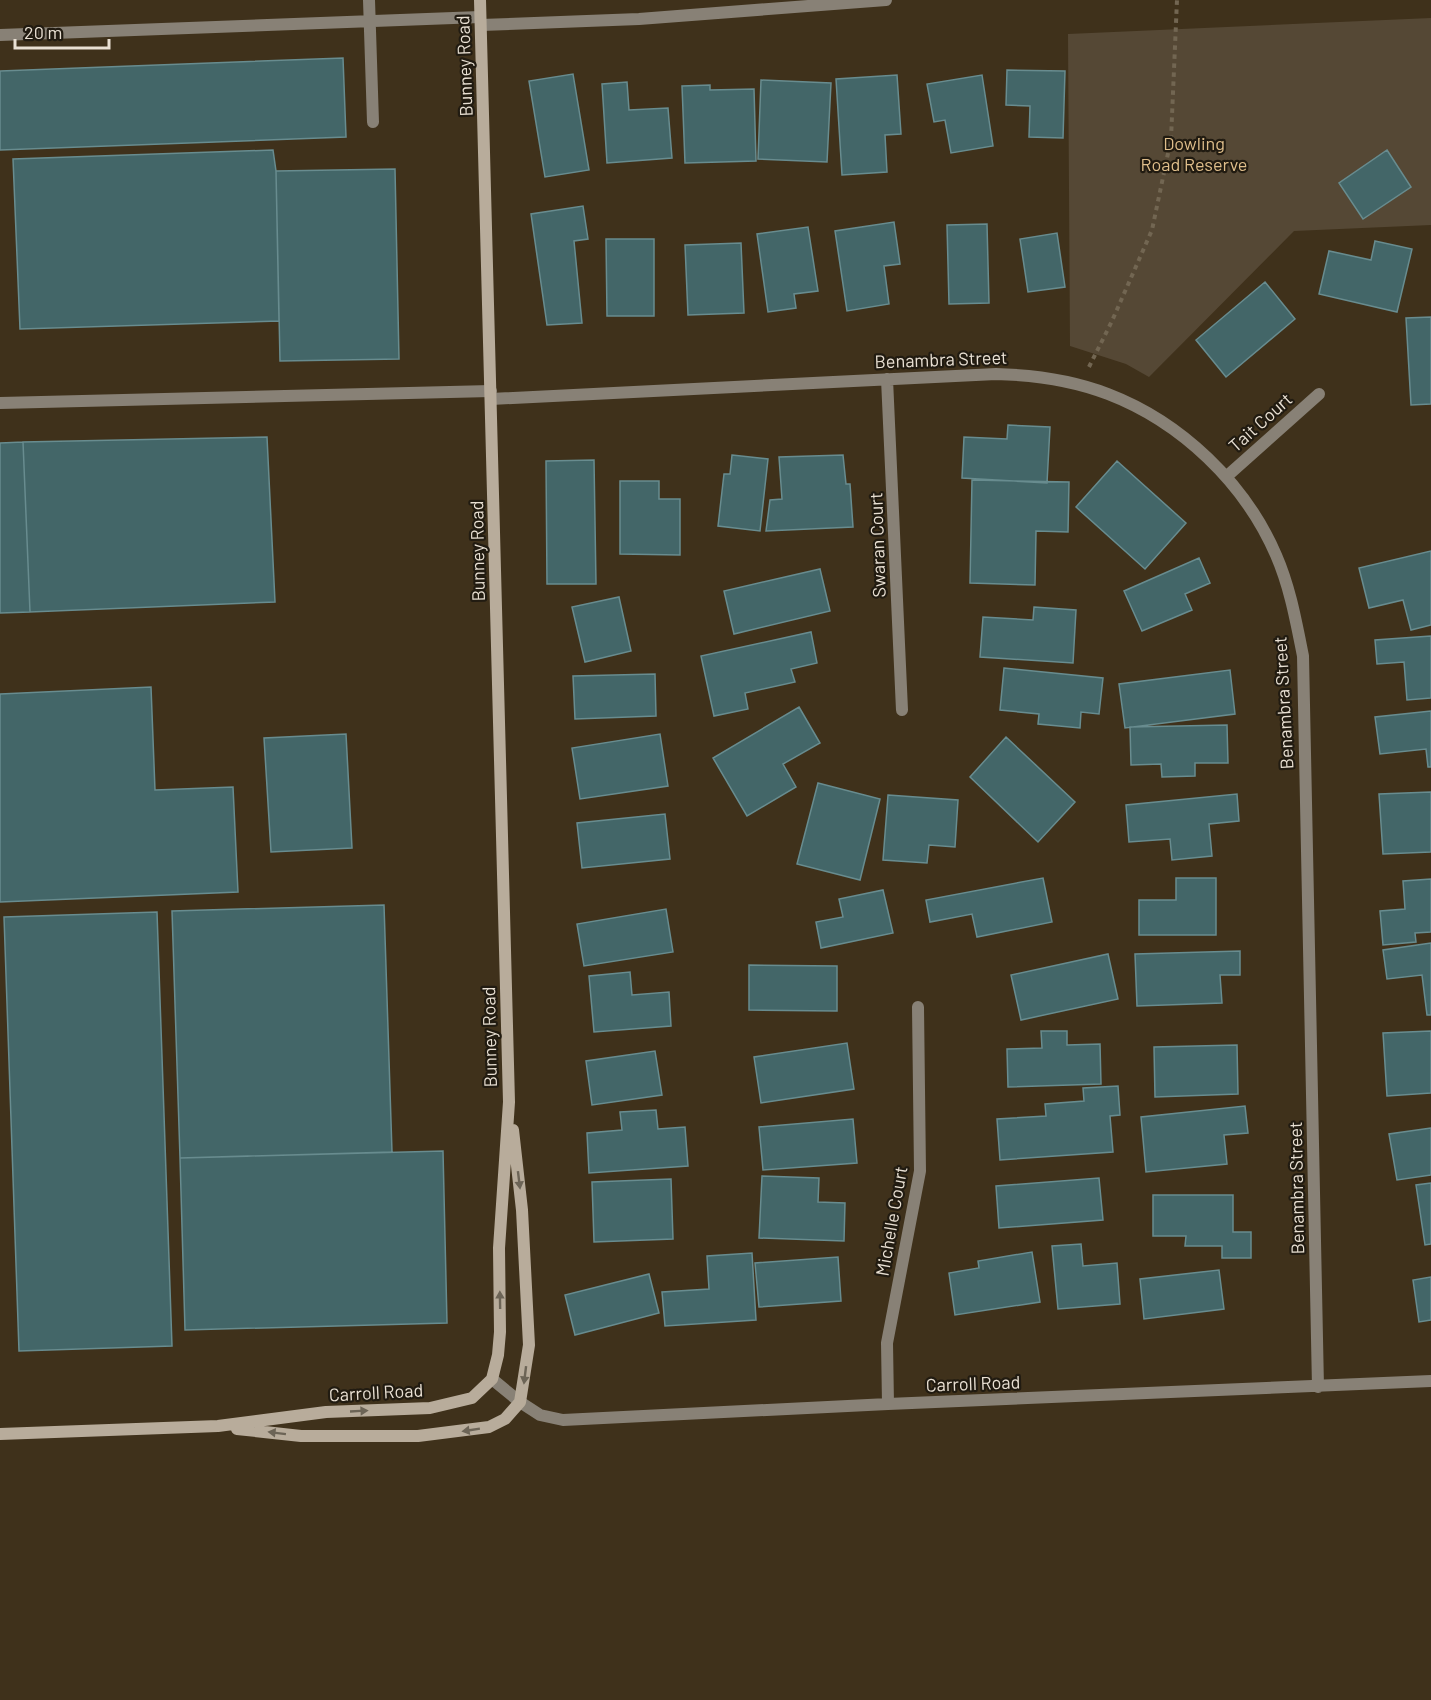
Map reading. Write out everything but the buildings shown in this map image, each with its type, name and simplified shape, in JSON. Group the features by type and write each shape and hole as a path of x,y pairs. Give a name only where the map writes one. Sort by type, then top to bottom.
{"street":[{"path":"369,0 373,122"},
{"name":"Bunney Road","path":"480,0 509,1102 499,1248 500,1332 492,1379"},
{"path":"0,35 370,21 639,19 886,0"},
{"name":"Benambra Street","path":"0,403 491,395 1005,374 1049,378 1108,394 1152,414 1192,443 1227,477 1251,511 1275,553 1293,603 1303,656 1318,1387"},
{"name":"Swaran Court","path":"887,379 902,710"},
{"name":"Tait Court","path":"1227,477 1318,394"},
{"name":"Michelle Court","path":"888,1404 887,1343 920,1171 918,1006"},
{"name":"Bunney Road","path":"509,1102 522,1209 529,1345 520,1402"},
{"name":"Carroll Road","path":"0,1434 218,1426 326,1413 430,1408 472,1398 492,1379 520,1402 540,1414 563,1420 1431,1382"},
{"name":"Carroll Road","path":"218,1426 301,1436 418,1436 489,1427 505,1419 520,1402"}],"path":[{"path":"1080,385 1112,321 1152,230 1171,139 1177,0"}],"green space":[{"name":"Dowling Road Reserve","path":"1431,18 1431,225 1294,231 1149,377 1126,364 1070,346 1068,34"}]}
